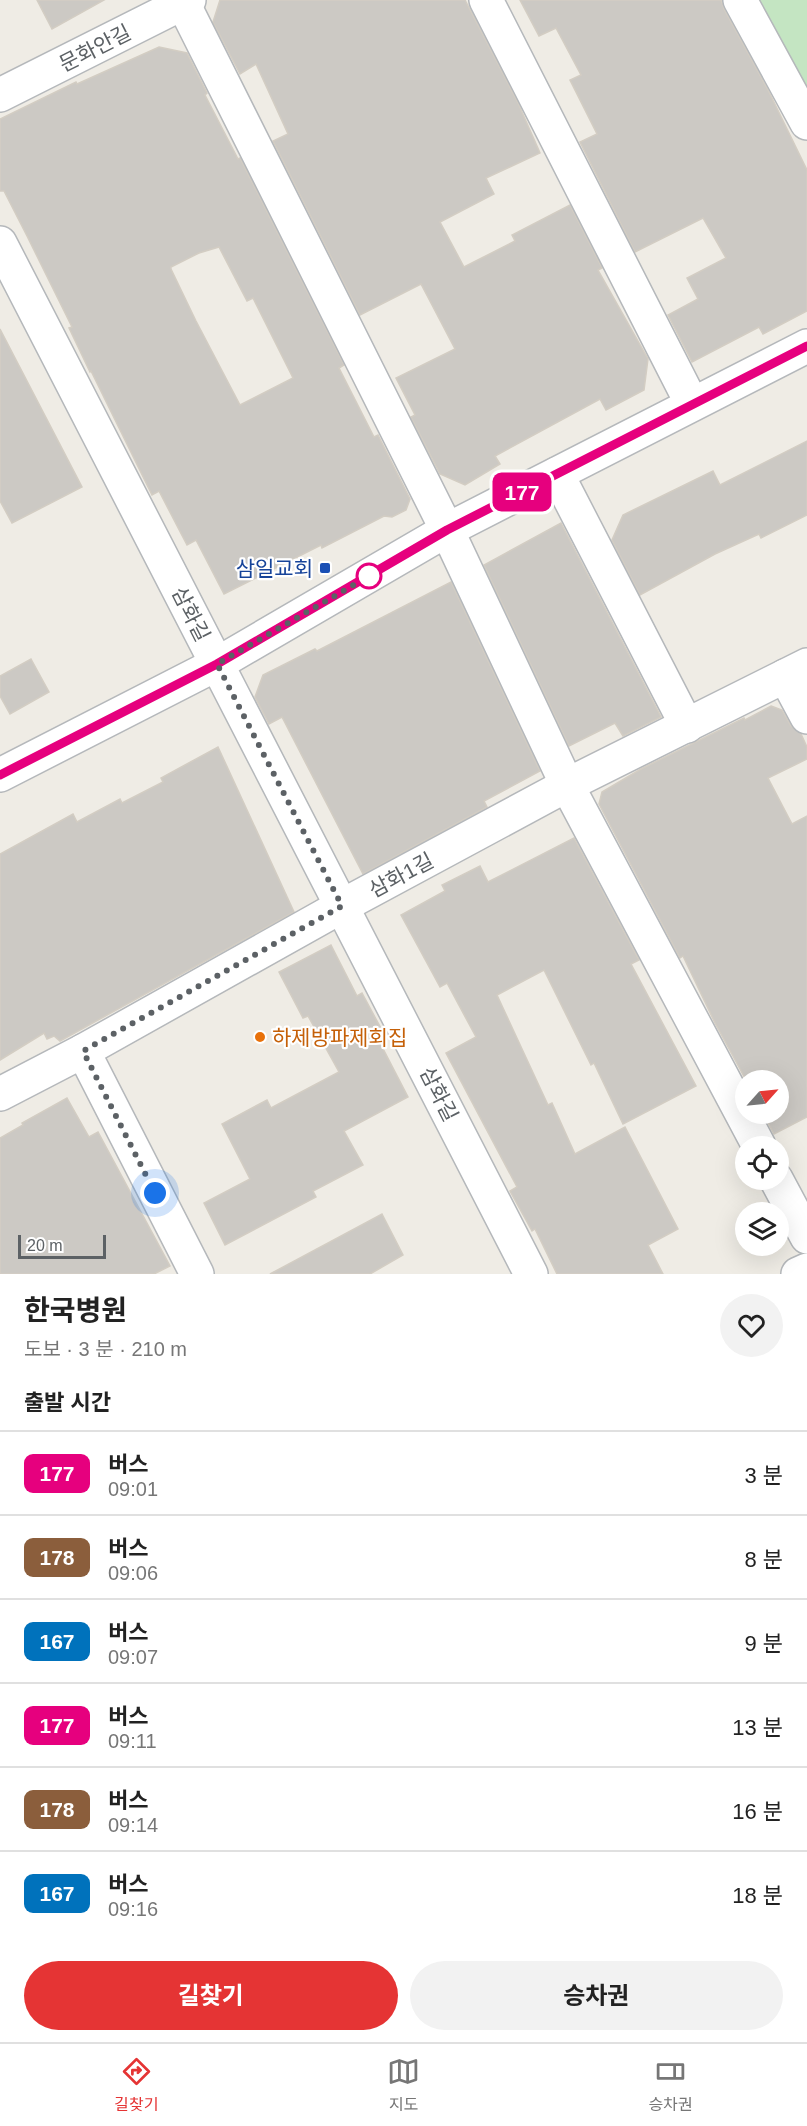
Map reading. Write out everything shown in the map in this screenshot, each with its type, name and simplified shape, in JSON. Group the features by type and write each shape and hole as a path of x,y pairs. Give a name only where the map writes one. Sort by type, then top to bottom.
{"street":[{"path":"486,0 692,404"},
{"path":"740,0 807,123"},
{"path":"186,2 447,530 567,785 754,1136"},
{"name":"문화안길","path":"0,95 186,2"},
{"name":"삼화길","path":"0,243 531,1274"},
{"path":"0,775 217,664 447,530 807,346"},
{"path":"557,474 687,726"},
{"path":"796,670 807,717"},
{"name":"삼화1길","path":"0,1094 83,1051 342,906 567,785 796,670"},
{"path":"83,1051 197,1274"},
{"path":"782,1190 807,1237"},
{"path":"798,1274 807,1270"}],"green space":[{"path":"755,0 807,0 807,100"}],"building":[{"path":"37,0 104,0 52,29"},
{"path":"220,0 465,0 518,103 540,153 486,178 494,194 440,222 464,267 515,241 512,235 570,205 602,268 598,270 648,359 644,390 606,410 600,399 495,456 500,464 465,485 440,474 411,417 415,415 396,378 455,349 421,284 360,315 273,141 288,134 256,64 240,74 213,22"},
{"path":"520,0 721,0 807,170 807,311 763,334 759,327 692,362 668,315 698,299 687,278 726,258 703,218 635,252 580,142 597,134 570,80 581,75 556,28 539,36"},
{"path":"159,47 187,53 207,93 205,95 238,159 240,158 344,365 339,368 374,437 378,435 410,499 406,510 392,517 384,516 322,548 321,545 224,594 196,540 187,545 159,491 152,495 90,372 69,328 72,327 27,236 4,191 0,191 0,119 76,82 77,84","holes":["219,247 247,301 253,298 293,378 240,405 171,267 199,253"]},
{"path":"0,329 82,487 12,523 0,501"},
{"path":"807,441 807,515 761,538 759,534 715,554 640,595 612,540 623,515 713,471 720,485"},
{"path":"561,523 661,717 623,736 615,723 569,746 484,565"},
{"path":"451,582 540,771 484,801 487,807 363,874 282,717 269,724 255,697 263,675 315,649 317,651"},
{"path":"31,659 49,692 10,714 0,696 0,676"},
{"path":"771,706 782,710 791,726 801,734 807,747 807,759 768,778 792,824 807,816 807,1117 774,1134 769,1124 789,1124 789,1070 741,1070 683,956 680,958 599,804 602,792 641,769 744,718 745,720"},
{"path":"218,747 294,912 60,1041 54,1036 47,1039 44,1033 0,1060 0,854 73,814 77,822 120,799 122,803 163,782 161,778"},
{"path":"574,838 639,960 631,964 696,1086 623,1124 594,1063 591,1065 544,970 497,995 548,1105 552,1103 575,1154 625,1127 678,1229 648,1245 663,1274 557,1274 535,1229 532,1231 510,1191 517,1187 446,1053 476,1037 447,983 440,987 401,915 445,891 442,885 480,866 488,882"},
{"path":"331,945 357,996 362,993 384,1034 377,1037 408,1097 344,1131 363,1165 313,1191 316,1197 225,1245 204,1203 250,1179 222,1124 267,1100 271,1108 339,1072 308,1016 303,1018 279,972"},
{"path":"67,1098 89,1137 98,1132 170,1266 154,1274 0,1274 0,1138"},
{"path":"382,1214 403,1255 370,1274 270,1274"}],"bus line":[{"name":"177","path":"0,775 217,664 447,530 807,346"}],"place":[{"name":"삼일교회","path":"325,568"},
{"name":"하제방파제회집","path":"260,1037"}],"route":[{"path":"155,1193 83,1051 342,906 217,664 371,575 369,576"}]}
